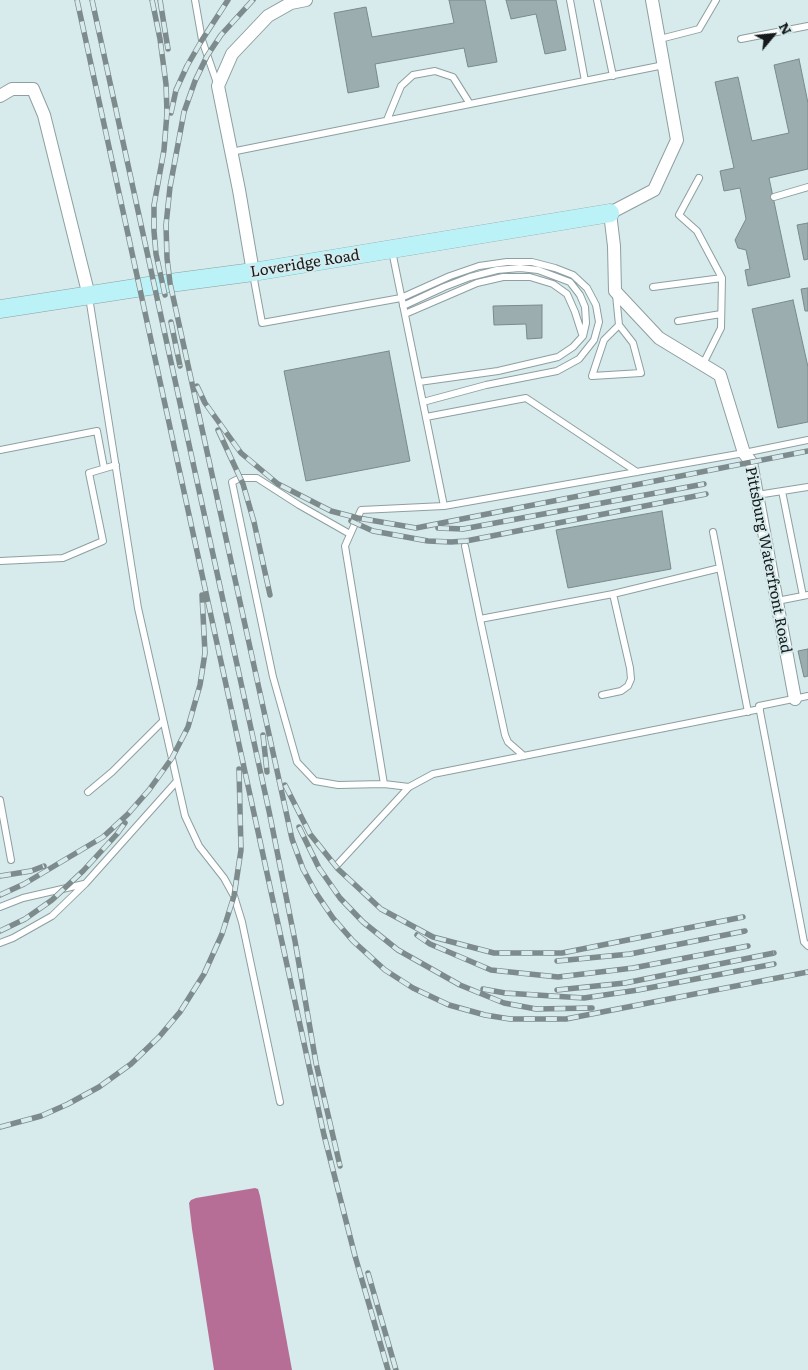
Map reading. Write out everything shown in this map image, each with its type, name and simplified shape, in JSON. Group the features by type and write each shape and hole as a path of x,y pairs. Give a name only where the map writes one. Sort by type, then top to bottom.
{"street":[{"path":"253,272 218,86 232,54 268,16 292,1 306,0"},
{"path":"616,291 610,213 654,190 677,140 652,0"},
{"path":"0,96 12,89 33,89 44,115 89,296"},
{"name":"Loveridge Road","path":"0,309 253,272 610,213"},
{"name":"Pittsburg Waterfront Road","path":"616,291 659,338 720,375 744,453 751,462 795,699"}],"lane":[{"path":"195,0 202,40 218,86"},
{"path":"570,0 585,81"},
{"path":"597,0 613,76"},
{"path":"660,38 699,28 716,0"},
{"path":"741,39 808,26"},
{"path":"231,152 665,65"},
{"path":"388,120 401,86 413,75 435,71 452,77 470,104"},
{"path":"699,178 679,215 697,231 722,278 720,328 702,364"},
{"path":"774,197 808,187"},
{"path":"392,250 444,506"},
{"path":"253,272 262,323 401,298 450,276 479,266 507,262 532,262 555,268 573,275 587,288 596,305 599,322 594,340 578,359 557,371 486,385 423,402"},
{"path":"403,306 470,277 497,270 520,268 538,270 570,282 580,295 585,308 586,324 582,336 573,347 558,357 498,371 419,382"},
{"path":"405,314 477,283 502,277 530,277 553,284 567,294 582,336"},
{"path":"653,287 722,278"},
{"path":"616,291 619,325 633,343 641,373 592,376 604,340 619,325"},
{"path":"89,296 138,608 185,816 199,846 224,878 234,896 242,922 280,1102"},
{"path":"678,321 721,314"},
{"path":"426,417 526,398 637,472"},
{"path":"0,450 96,431 104,468"},
{"path":"384,784 345,546 361,510 444,506 808,440"},
{"path":"0,561 63,558 103,541 89,473 116,465"},
{"path":"350,534 298,505 257,478 240,478 232,482 273,677 296,762 315,781 338,785 384,784 409,787"},
{"path":"757,495 808,487"},
{"path":"777,601 805,596 782,491"},
{"path":"713,532 748,712"},
{"path":"465,546 505,735 508,742 524,756"},
{"path":"480,619 613,594 720,568"},
{"path":"602,695 621,691 628,686 631,680 613,594"},
{"path":"808,696 759,706 804,942 808,946"},
{"path":"337,864 409,787 433,774 760,710"},
{"path":"88,792 112,772 163,721"},
{"path":"0,943 13,938 52,916 85,884 177,781"},
{"path":"0,800 11,860"},
{"path":"0,907 23,898 85,884"}],"shaded area":[{"path":"258,1189 260,1196 292,1370 214,1370 189,1203 196,1198"}],"building":[{"path":"449,0 485,0 497,62 468,67 464,48 375,64 379,87 348,93 334,13 366,7 372,37 454,23"},
{"path":"506,0 556,0 566,50 545,54 536,14 511,19"},
{"path":"799,59 808,103 808,169 769,178 790,277 748,286 745,270 750,269 746,250 738,248 735,240 746,219 740,188 724,191 720,171 734,168 715,82 738,77 752,141 789,133 774,65"},
{"path":"808,223 808,259 804,260 797,225"},
{"path":"808,288 808,311 805,311 801,289"},
{"path":"793,300 808,367 808,422 778,428 752,309"},
{"path":"542,305 542,338 527,339 526,324 494,325 493,306"},
{"path":"389,351 410,461 306,481 284,371"},
{"path":"662,511 671,569 568,588 556,530"},
{"path":"808,649 808,676 804,677 798,651"}],"railway":[{"path":"77,0 324,1135 355,1256 388,1370"},
{"path":"92,0 269,811 295,941 316,1063 340,1166"},
{"path":"152,0 166,84 167,113 164,150 154,205 156,254 165,295"},
{"path":"160,0 168,49"},
{"path":"171,113 176,90 187,66 228,0"},
{"path":"253,0 221,35 207,56 195,81 184,112 170,187 166,225 167,258 170,283 292,839 303,869 316,893 333,918 353,941 385,970 413,988 449,1005 485,1015 510,1019 566,1019 808,972"},
{"path":"171,322 180,366"},
{"path":"197,386 205,403 241,453 278,484 331,511 358,518 416,528 808,451"},
{"path":"218,430 243,484 254,522 270,595"},
{"path":"438,528 463,529 704,484"},
{"path":"351,521 373,531 428,541 466,541 706,494"},
{"path":"0,895 24,884 103,837 128,814 149,790 172,758 188,727 200,685 205,653 202,595"},
{"path":"263,735 267,772"},
{"path":"0,1127 41,1116 99,1087 131,1064 159,1037 180,1012 204,974 222,934 234,896 241,850 239,769"},
{"path":"285,785 310,834 338,869 381,909 433,937 494,953 562,953 743,917"},
{"path":"0,931 25,919 52,900 83,871 125,823"},
{"path":"299,827 319,868 340,898 363,922 398,950 460,985 504,1003 536,1009 592,1008"},
{"path":"0,876 31,871 44,866"},
{"path":"557,961 630,954 745,931"},
{"path":"417,935 430,944 491,970 558,977 633,968 748,946"},
{"path":"557,990 625,983 774,953"},
{"path":"483,989 505,993 584,998 638,990 774,964"},
{"path":"368,1273 396,1370"}]}
